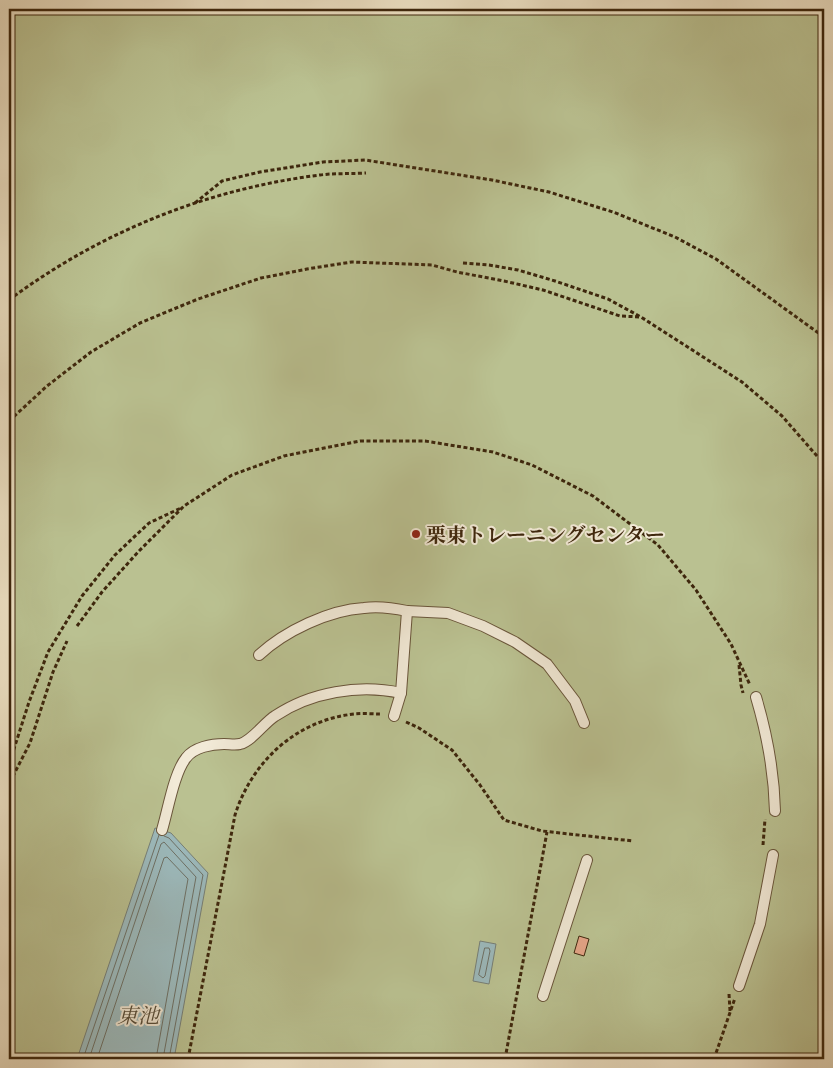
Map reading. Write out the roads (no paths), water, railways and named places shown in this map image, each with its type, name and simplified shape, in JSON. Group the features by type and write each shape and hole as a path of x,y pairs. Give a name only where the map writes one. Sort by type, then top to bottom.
{"lane":[{"path":"259,655 272,643 287,634 328,616 363,608 378,607 448,613 483,626 515,642 547,664 575,702 584,723"},
{"path":"394,716 401,693 407,610"},
{"path":"162,830 179,770 187,756 198,749 216,744 240,744 275,716 301,703 328,694 354,690 387,690 401,693"},
{"path":"756,697 770,754 774,780 770,811"},
{"path":"733,986 760,924 773,855"},
{"path":"543,996 587,860"}],"water":[{"name":"東池","path":"155,828 171,833 208,873 174,1059 77,1059"},
{"path":"480,941 496,944 489,984 473,981"}],"place":[{"name":"栗東トレーニングセンター","path":"416,534"}]}
